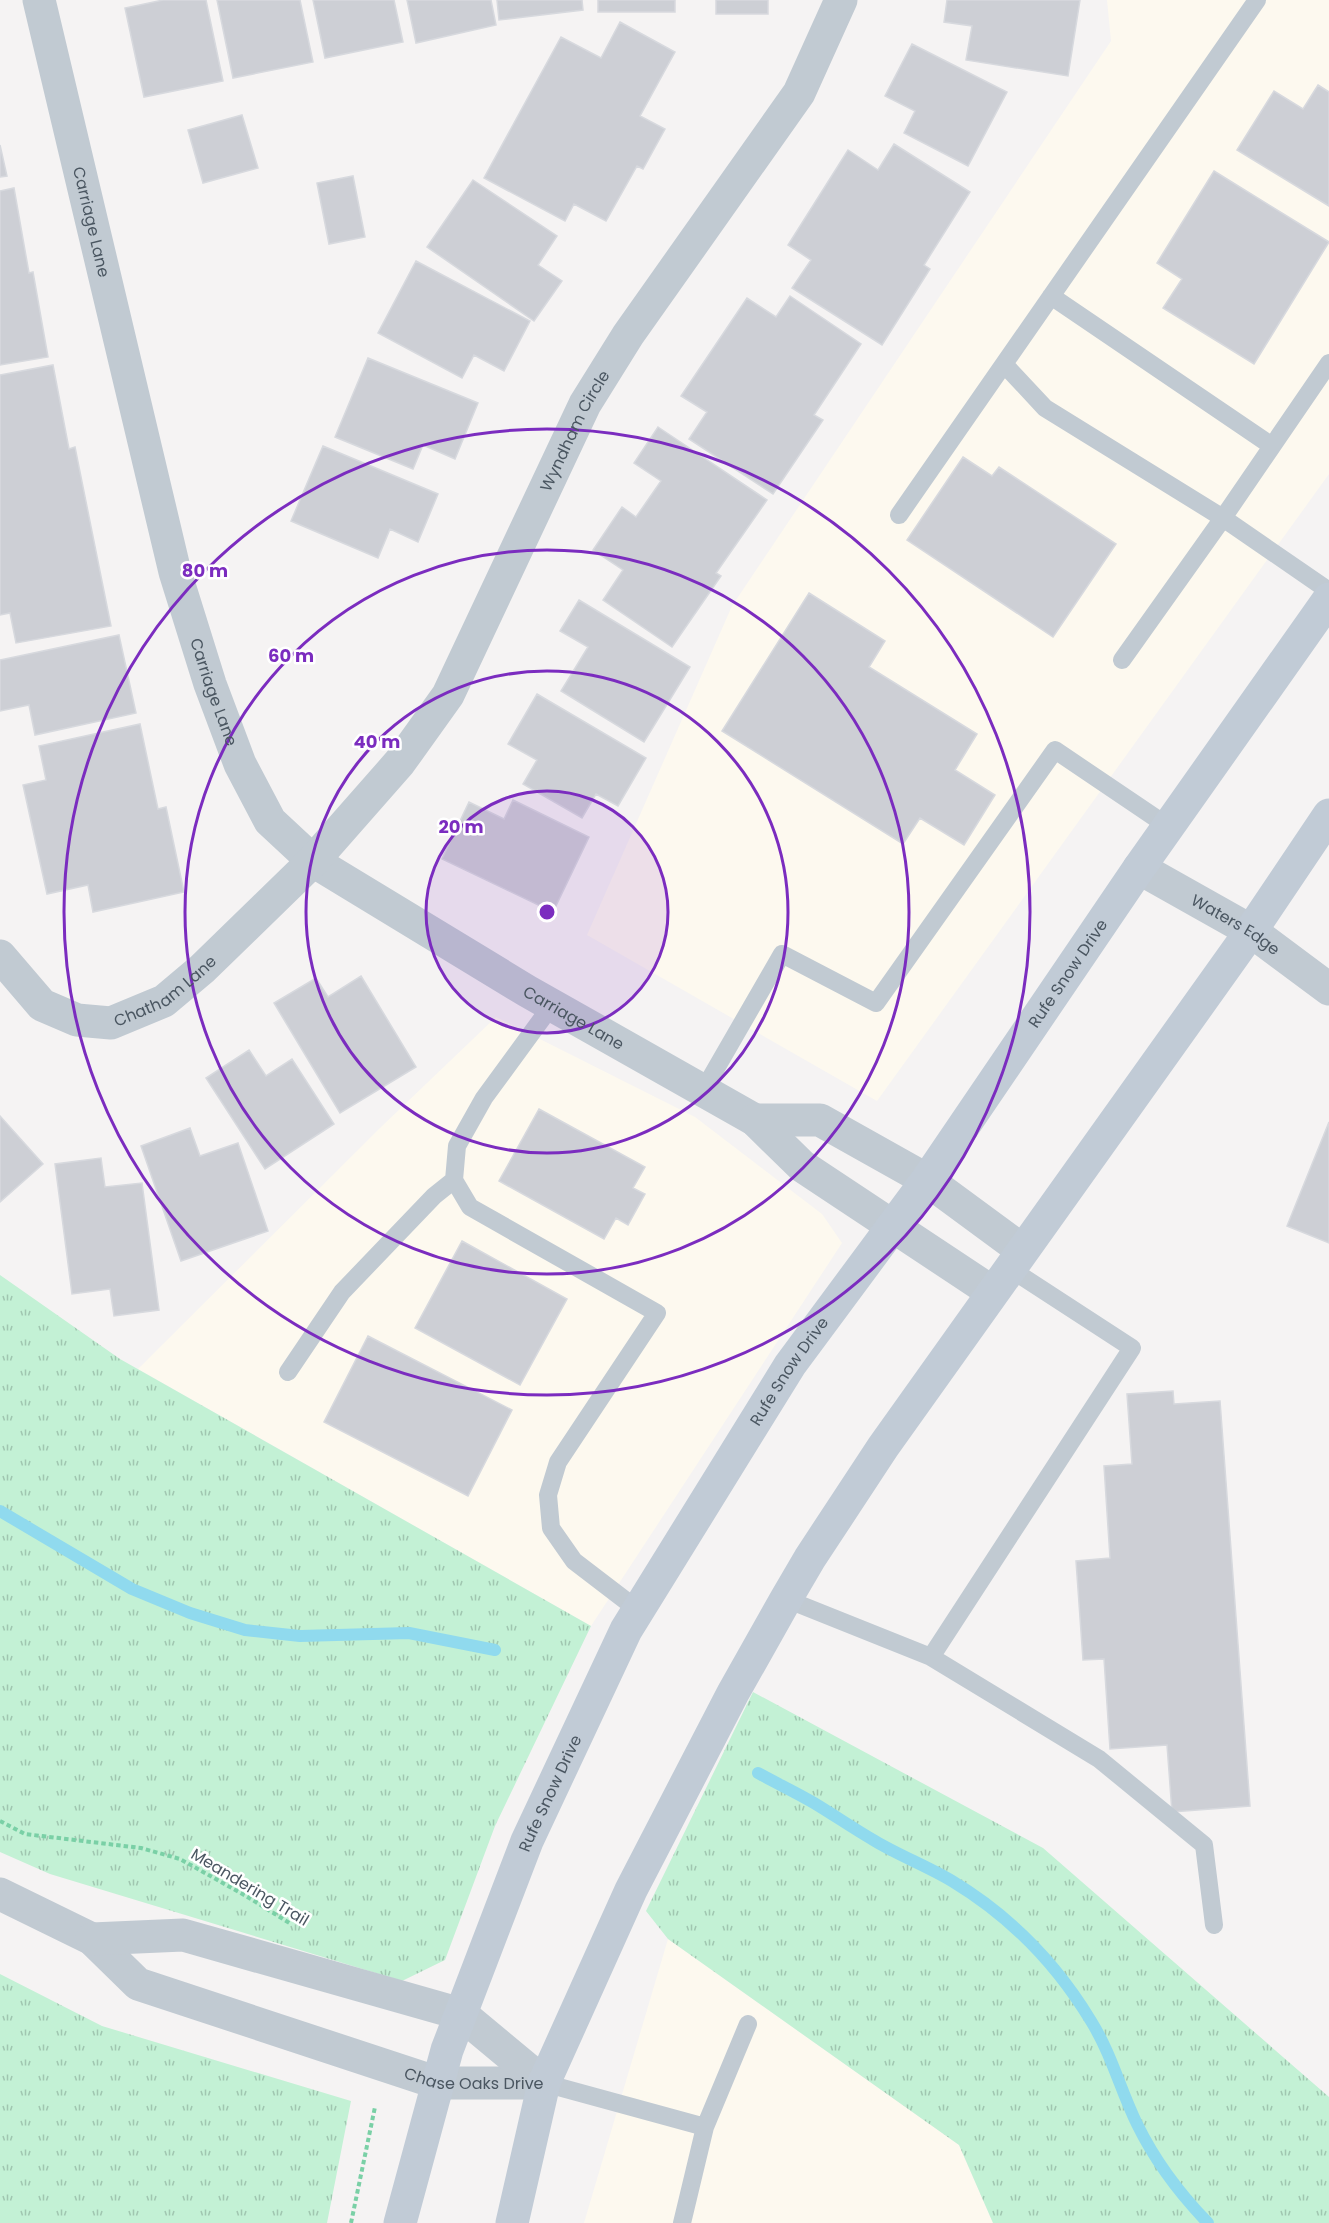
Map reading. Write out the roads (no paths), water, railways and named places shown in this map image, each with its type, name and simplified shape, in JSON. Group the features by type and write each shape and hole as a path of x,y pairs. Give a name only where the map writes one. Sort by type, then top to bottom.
{"main road":[{"name":"Rufe Snow Drive","path":"400,2223 447,2050 527,1841 626,1630 790,1365 927,1180 1139,868 1329,599"},
{"path":"512,2223 544,2083 631,1890 733,1693 786,1599 810,1558 883,1447 1251,931 1329,815"}],"street":[{"name":"Carriage Lane","path":"39,0 178,584 210,684 240,764 270,821 313,861 552,1005 755,1120 802,1166 892,1226 1008,1270"},
{"name":"Wyndham Circle","path":"313,861 400,762 448,695 585,404 628,335 799,93 841,0"},
{"name":"Chatham Lane","path":"0,956 42,1005 78,1020 111,1023 164,1000 202,969 313,861"},
{"name":"Waters Edge","path":"1139,868 1251,931 1329,988"},
{"name":"Carriage Lane","path":"755,1120 820,1120 927,1180 1008,1270"},
{"name":"Chase Oaks Drive","path":"0,1894 92,1939 138,1984 438,2083 544,2083"},
{"name":"Chase Oaks Drive","path":"92,1939 183,1935 461,2014 544,2083"}],"lane":[{"path":"899,515 1257,0"},
{"path":"1051,296 1272,446"},
{"path":"1122,660 1329,363"},
{"path":"1004,364 1045,408 1223,518 1329,591"},
{"path":"704,1091 782,954 876,1003 1055,750 1169,827"},
{"path":"552,1005 484,1098 457,1146 454,1180 470,1207 657,1313 558,1462 548,1495 551,1528 574,1561 638,1610"},
{"path":"288,1372 342,1292 434,1196 454,1180"},
{"path":"932,1657 1132,1348 1008,1270"},
{"path":"786,1599 932,1657 1099,1759 1204,1845 1214,1925"},
{"path":"682,2223 705,2127 748,2024"},
{"path":"544,2083 705,2127"}],"waterway":[{"path":"0,1511 132,1589 190,1613 245,1630 300,1636 409,1633 495,1650"},
{"path":"758,1773 814,1803 884,1846 952,1881 993,1909 1030,1942 1063,1980 1091,2021 1105,2047 1137,2124 1152,2151 1178,2189 1208,2223"}]}
